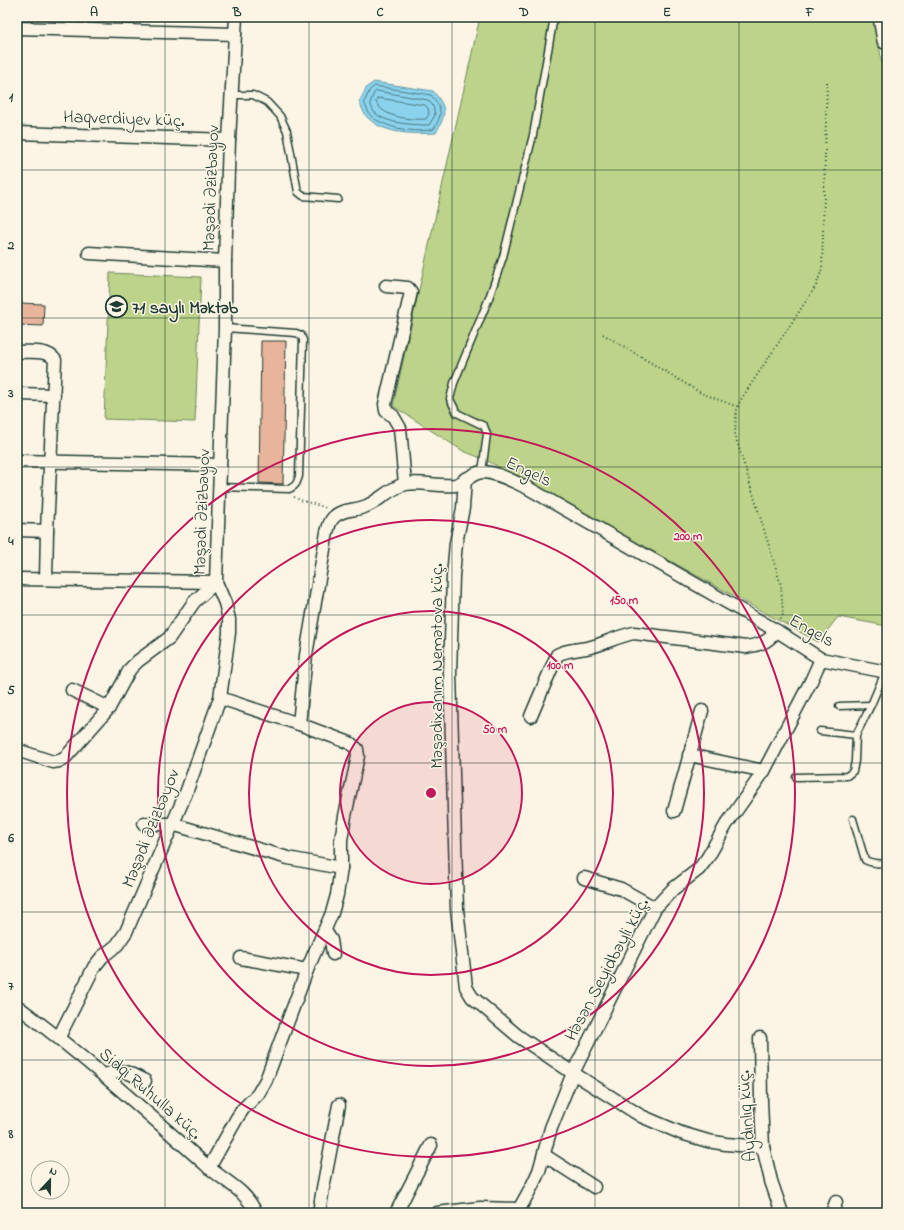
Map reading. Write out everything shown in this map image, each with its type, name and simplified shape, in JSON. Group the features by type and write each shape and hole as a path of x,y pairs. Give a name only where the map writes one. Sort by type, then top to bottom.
{"main road":[{"path":"883,17 887,40"}],"street":[{"name":"Məşədi Əzizbəyov","path":"58,1037 94,967 102,956 117,945 126,932 186,793 220,698 230,619 216,582 225,328 225,261 236,17"},
{"path":"17,28 235,34"},
{"name":"Haqverdiyev küç.","path":"17,133 230,140"},
{"path":"89,253 225,261"},
{"path":"386,286 408,288 411,292 385,404 386,410 393,416 400,428 405,484"},
{"path":"17,352 46,353 52,355 55,360 46,580"},
{"path":"17,394 54,395"},
{"path":"17,461 220,465"},
{"name":"Engels","path":"338,514 342,511 365,507 405,484 418,483 452,485 457,484 472,475 482,472 494,474 528,488 777,631 821,659 886,672"},
{"name":"Məşədixanım Nemətova küç.","path":"465,480 463,508 456,544 453,576 450,673 457,909 466,987 472,998 518,1036 572,1073 641,1116 674,1130 708,1141 763,1147"},
{"path":"299,724 306,655 327,532 330,522 338,514"},
{"path":"17,530 47,531"},
{"path":"17,579 216,582"},
{"path":"17,750 53,762 64,759 109,708 130,669 138,661 169,638 194,602 216,582"},
{"path":"531,716 557,655 562,652 591,647 623,635 634,633 746,647 761,645 769,640 777,631"},
{"name":"Həsən Seyidbəyli küç.","path":"518,1211 532,1186 544,1155 551,1128 572,1073 655,908 673,890 698,869 708,857 726,825 764,771 811,682 821,659"},
{"path":"72,690 109,708"},
{"path":"209,1168 237,1118 243,1109 258,1094 266,1080 307,970 332,913 337,895 341,868 341,840 358,756 357,749 350,743 299,724 220,698"},
{"path":"674,811 702,711"},
{"path":"689,755 764,771"},
{"path":"144,824 172,824 288,858 341,868"},
{"path":"584,878 621,889 655,908"},
{"path":"325,931 331,940 333,954"},
{"path":"241,958 307,970"},
{"name":"Sidqi Ruhulla küç.","path":"17,1006 105,1075 209,1168 241,1191 251,1202 256,1213"},
{"name":"Aydınlıq küç.","path":"760,1038 763,1147 771,1181 782,1213"},
{"path":"105,1075 116,1070 145,1081"},
{"path":"319,1213 322,1188 338,1106"},
{"path":"396,1213 431,1144"},
{"path":"544,1155 594,1187"},
{"path":"437,1213 480,1208 518,1211"}],"lane":[{"path":"482,472 487,434 484,426 457,413 450,399 454,383 489,298 503,257 533,135 554,17"},
{"path":"232,95 253,95 267,102 280,116 288,131 298,192 303,196 338,199"},
{"path":"219,487 289,489 294,487 297,483 298,476 303,340 301,335 296,333 225,328"},
{"path":"796,776 847,776 853,771 856,735 886,672"},
{"path":"839,706 871,705"},
{"path":"820,731 856,735"},
{"path":"853,818 865,860 870,863 887,863"}],"path":[{"path":"777,631 783,614 781,585 735,435 736,413 740,401 816,286 822,269 827,80"},
{"path":"603,334 701,393 738,407"},
{"path":"289,489 296,498 324,506 338,514"}],"green space":[{"path":"480,17 875,17 887,98 887,626 838,617 818,642 486,460 463,451 393,406"},
{"path":"110,273 201,277 195,422 104,419"}],"water":[{"path":"374,82 433,91 441,102 444,112 442,121 436,133 400,132 383,128 375,124 364,113 359,102 367,87"}],"building":[{"path":"17,303 44,304 43,326 17,325"},
{"path":"261,341 286,341 283,484 259,483"}],"place":[{"name":"71 saylı Məktəb","path":"117,307"}]}
